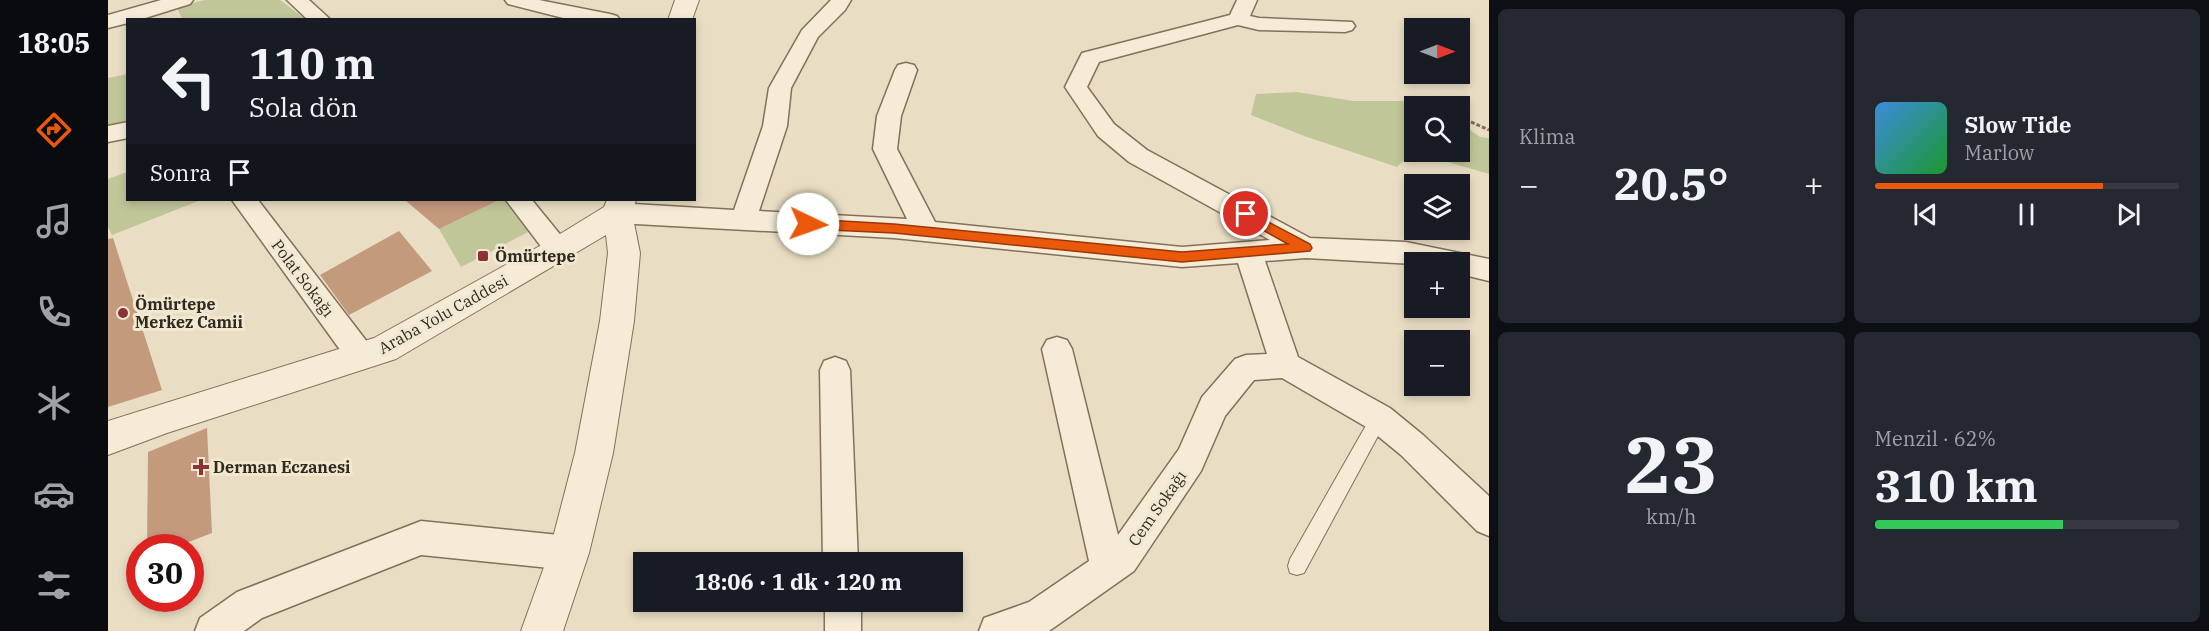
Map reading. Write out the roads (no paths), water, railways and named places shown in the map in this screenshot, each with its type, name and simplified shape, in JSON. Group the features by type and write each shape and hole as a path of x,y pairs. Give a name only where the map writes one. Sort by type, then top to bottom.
{"street":[{"path":"108,22 183,0"},
{"path":"297,0 319,18"},
{"path":"515,0 557,11 598,18"},
{"path":"681,18 687,0"},
{"path":"743,221 775,126 780,88 809,34 838,6 841,0"},
{"path":"1306,248 1138,156 1106,130 1076,87 1090,58 1243,9 1259,24 1345,26"},
{"path":"906,70 889,116 885,149 926,231"},
{"path":"108,134 126,130"},
{"name":"Polat Sokağı","path":"245,201 361,356"},
{"path":"519,201 558,250"},
{"path":"542,631 569,553 594,453 617,321 624,253 619,206 743,221 926,231 1182,257 1306,248 1407,252"},
{"name":"Araba Yolu Caddesi","path":"108,438 167,417 384,349 558,250 619,206"},
{"path":"1248,252 1286,365 1379,418 1412,445 1489,519"},
{"path":"1470,266 1489,270"},
{"path":"1057,349 1108,568"},
{"name":"Cem Sokağı","path":"997,631 1039,617 1122,559 1190,460 1214,407 1246,368 1286,365"},
{"path":"835,370 841,552"},
{"path":"213,631 250,605 421,538 569,553"},
{"path":"843,612 843,631"}],"lane":[{"path":"1297,566 1379,418"}],"place":[{"name":"Ömürtepe","path":"483,256"},
{"name":"Ömürtepe Merkez Camii","path":"123,313"},
{"name":"Derman Eczanesi","path":"201,467"}]}
